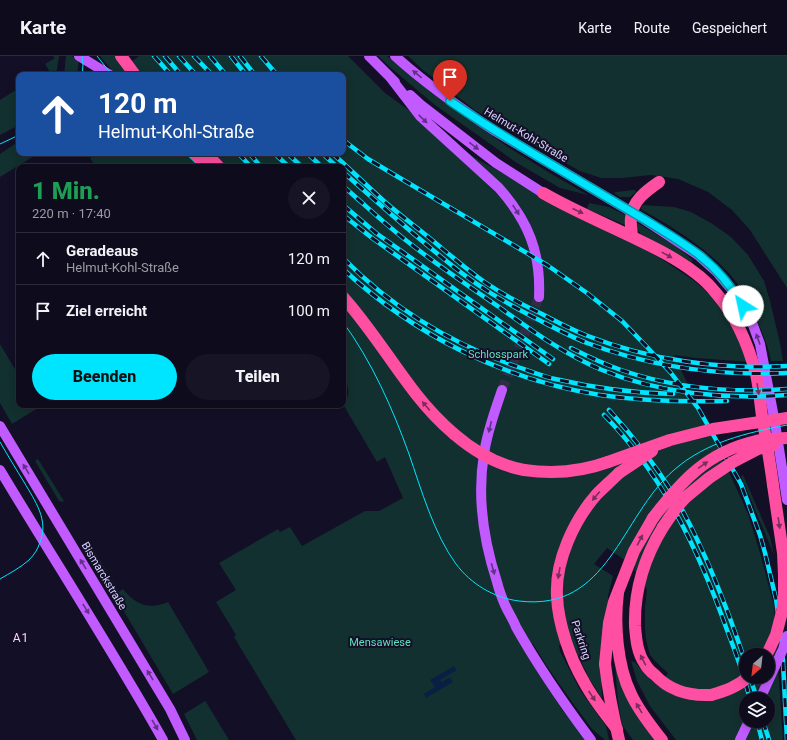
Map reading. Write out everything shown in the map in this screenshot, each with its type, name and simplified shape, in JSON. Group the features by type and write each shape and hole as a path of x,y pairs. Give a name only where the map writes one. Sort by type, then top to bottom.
{"highway":[{"path":"120,56 133,72"},
{"path":"197,156 205,164"},
{"path":"209,156 217,164"},
{"path":"632,237 632,212 640,197 659,182"},
{"path":"543,193 570,208 666,254 695,273 716,292 731,313 745,340 756,375 773,485 784,574 784,597 782,612 776,635 770,648"},
{"path":"346,301 379,343 416,395 434,415 454,434 478,452 490,459 508,466 524,470 547,472 563,472 588,468 670,440 713,429 787,418"},
{"path":"618,740 605,664 609,623 612,607 629,563 641,538 653,518 666,501 687,477 701,465 730,449 757,441 787,438"},
{"name":"Parkring","path":"625,740 599,706 574,664 567,646 560,619 557,596 558,576 562,558 570,536 577,522 597,495 619,473 670,440"},
{"path":"739,683 723,692 711,695 701,695 678,691 667,686 658,679 645,664 639,651 636,636 635,614 638,587 646,558 656,537 676,508 686,497 709,478 733,462 758,449 787,442"},
{"path":"620,587 617,613 621,664 630,692 648,723 662,740"}],"main road":[{"path":"79,56 105,72"},
{"path":"369,56 390,78 421,105 496,163 543,193"},
{"name":"Helmut-Kohl-Straße","path":"395,56 425,81 473,117 632,212 698,255 717,272 737,296 750,317 760,344 774,417 787,500"},
{"path":"390,78 420,116 499,188 517,211 530,235 535,250 538,266 538,297"},
{"path":"502,390 492,420 484,454 481,478 484,531 492,567 504,604 524,640 562,700 591,740"},
{"name":"Bismarckstraße","path":"0,426 170,709 185,740"},
{"path":"0,470 107,643 163,740"},
{"path":"763,692 783,649 787,636"},
{"path":"740,740 746,728"}],"green space":[{"path":"53,56 59,56 56,72 50,72 45,64 55,58"},
{"path":"66,56 72,56 79,60 77,72 64,72"},
{"name":"Schlosspark","path":"100,56 116,56 124,67 139,56 348,56 385,93 475,158 660,258 693,280 711,295 720,305 750,362 674,355 748,514 760,553 774,606 783,740 676,740 650,706 637,681 631,661 635,662 645,675 659,687 668,673 650,655 646,640 645,607 647,590 634,569 635,567 607,548 594,564 613,576 608,596 601,664 602,699 589,678 576,651 559,645 560,651 580,690 606,726 609,740 605,740 592,729 546,665 532,642 536,670 563,711 587,740 296,740 234,637 236,635 216,602 236,590 219,563 278,529 280,532 290,527 302,546 365,511 379,511 403,498 385,457 377,462 345,408 348,391 346,382 346,164 94,164 90,156 346,156 346,72 113,72"},
{"path":"378,56 387,56 432,93 508,147 588,195 560,188 517,163 435,105"},
{"path":"408,56 787,56 787,288 750,230 732,210 708,192 678,179 651,175 622,178 601,178 580,171 476,111 423,70"},
{"path":"16,90 16,127 0,135 0,100"},
{"path":"16,143 16,156 34,156 21,164 16,164 16,167 0,177 0,154"},
{"path":"635,190 636,192 630,197 620,197 614,193 616,192"},
{"path":"589,203 609,207 625,215 625,225 587,209"},
{"path":"643,205 674,207 691,212 711,223 731,237 748,255 764,281 780,343 783,361 771,361 752,307 738,284 728,272 687,238 642,210 641,208"},
{"path":"636,222 677,247 693,260 691,262 641,234 637,229"},
{"path":"0,344 16,371 16,408 38,408 12,424 0,403"},
{"path":"38,459 64,501 59,501 35,461"},
{"path":"743,475 770,537 774,555 741,476"},
{"path":"93,549 119,592 123,589 133,599 149,606 155,606 168,602 209,672 173,694 90,554 91,550"},
{"path":"615,665 657,740 633,740 622,725 618,702"},
{"path":"205,701 229,740 197,740 184,714"}],"water":[{"path":"454,666 457,670 440,680 442,682 450,677 453,682 426,698 424,694 435,687 430,680"}],"tunnel":[{"path":"502,390 539,297"}],"tram line":[{"path":"82,56 82,72"},
{"path":"97,56 110,72"},
{"path":"0,144 16,136"},
{"path":"188,156 197,164"},
{"path":"346,326 372,369 396,419 423,496 448,552 462,571 476,584 501,597 519,601 549,600 574,592 593,577 610,557 656,490 674,470 686,460 699,452 727,440 757,431 787,425"},
{"path":"0,442 40,511 43,526 39,545 33,556 22,566 0,579"}],"railway":[{"path":"154,56 168,72"},
{"path":"165,56 178,72"},
{"path":"179,56 193,72"},
{"path":"194,56 209,72"},
{"path":"210,56 223,72"},
{"path":"231,56 244,72"},
{"path":"240,56 253,72"},
{"path":"261,56 274,72"},
{"path":"346,142 368,159 547,265 587,293 622,321 671,373 698,408 741,484 765,553 776,599 782,643 787,740"},
{"path":"241,156 248,164"},
{"path":"252,156 258,164"},
{"path":"277,156 286,164"},
{"path":"290,156 299,164"},
{"path":"310,156 319,164"},
{"path":"325,156 334,164"},
{"path":"335,156 344,164"},
{"path":"346,166 391,207 479,278 514,300 570,329 611,344 686,362 712,365 762,367 787,366"},
{"path":"346,175 467,277 489,292 533,317 587,343 636,358 686,368 736,373 787,373"},
{"path":"346,189 394,231 433,261 536,333 562,350 588,364 624,378 693,393 741,396 787,395"},
{"path":"346,208 376,233 553,359"},
{"path":"346,217 372,238 549,364"},
{"path":"346,261 382,293 424,323 447,336 494,358 555,379 628,391 673,394"},
{"path":"346,272 370,293 430,334 495,366 529,378 564,388 632,399 664,401 727,401"},
{"path":"571,348 621,370 682,385 703,388 745,390 787,389"},
{"path":"609,410 627,430 668,485 675,497 706,558 740,648"},
{"path":"604,415 625,438 644,463 677,515 716,601 740,664 748,692"},
{"path":"752,684 755,692"},
{"path":"759,728 762,740"},
{"path":"765,728 769,740"}],"district":[{"name":"A1","path":"21,638"}],"route":[{"path":"450,101 495,131 645,220 698,255 717,272 737,296 743,306"}],"park label":[{"name":"Mensawiese","path":"380,642"}]}
